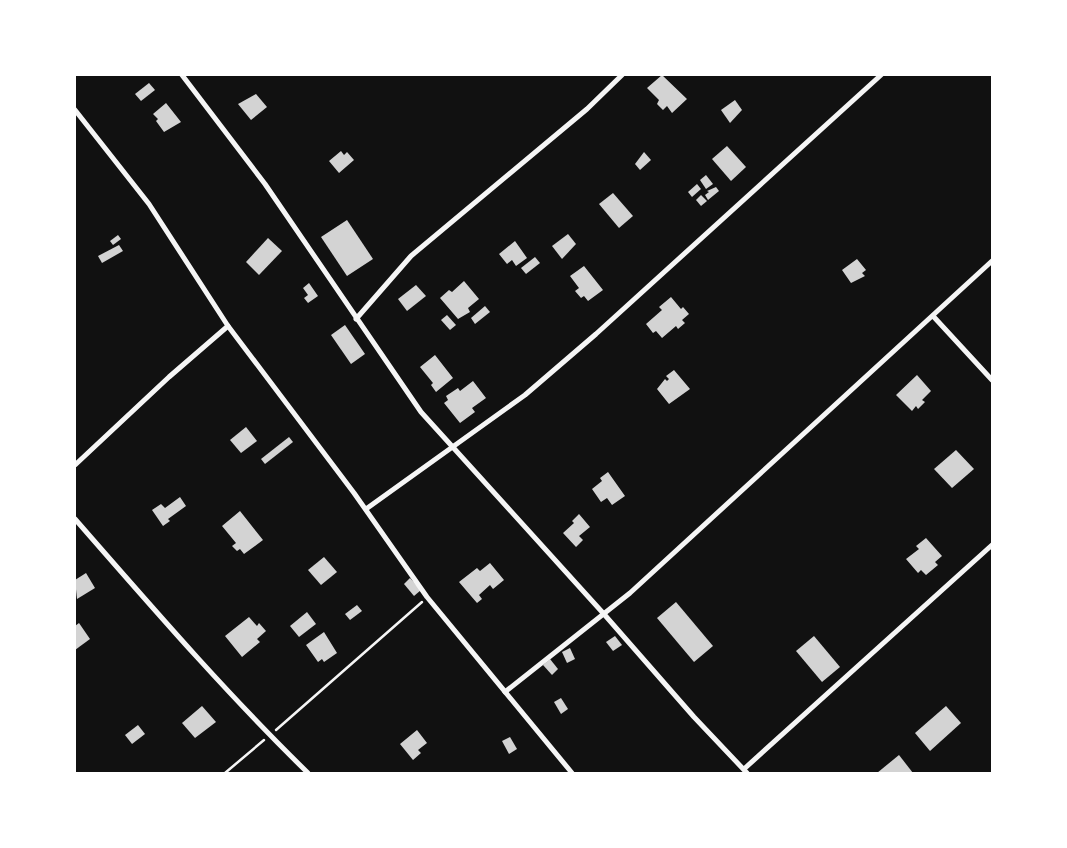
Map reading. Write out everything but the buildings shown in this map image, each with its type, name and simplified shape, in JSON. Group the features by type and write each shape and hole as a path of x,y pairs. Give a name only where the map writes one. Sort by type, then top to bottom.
{"street":[{"path":"182,75 266,184 421,412 604,612 694,717 745,771 992,545"},
{"path":"356,319 411,256 587,109 622,75"},
{"path":"366,509 454,448 524,395 596,334 881,75"},
{"path":"75,112 149,204 228,326 366,509 427,597 572,773"},
{"path":"505,692 637,586 992,261"},
{"path":"933,316 992,380"},
{"path":"75,465 169,377 228,326"},
{"path":"75,519 170,628 270,736 308,773"}],"path":[{"path":"225,773 270,736 427,597"}]}
